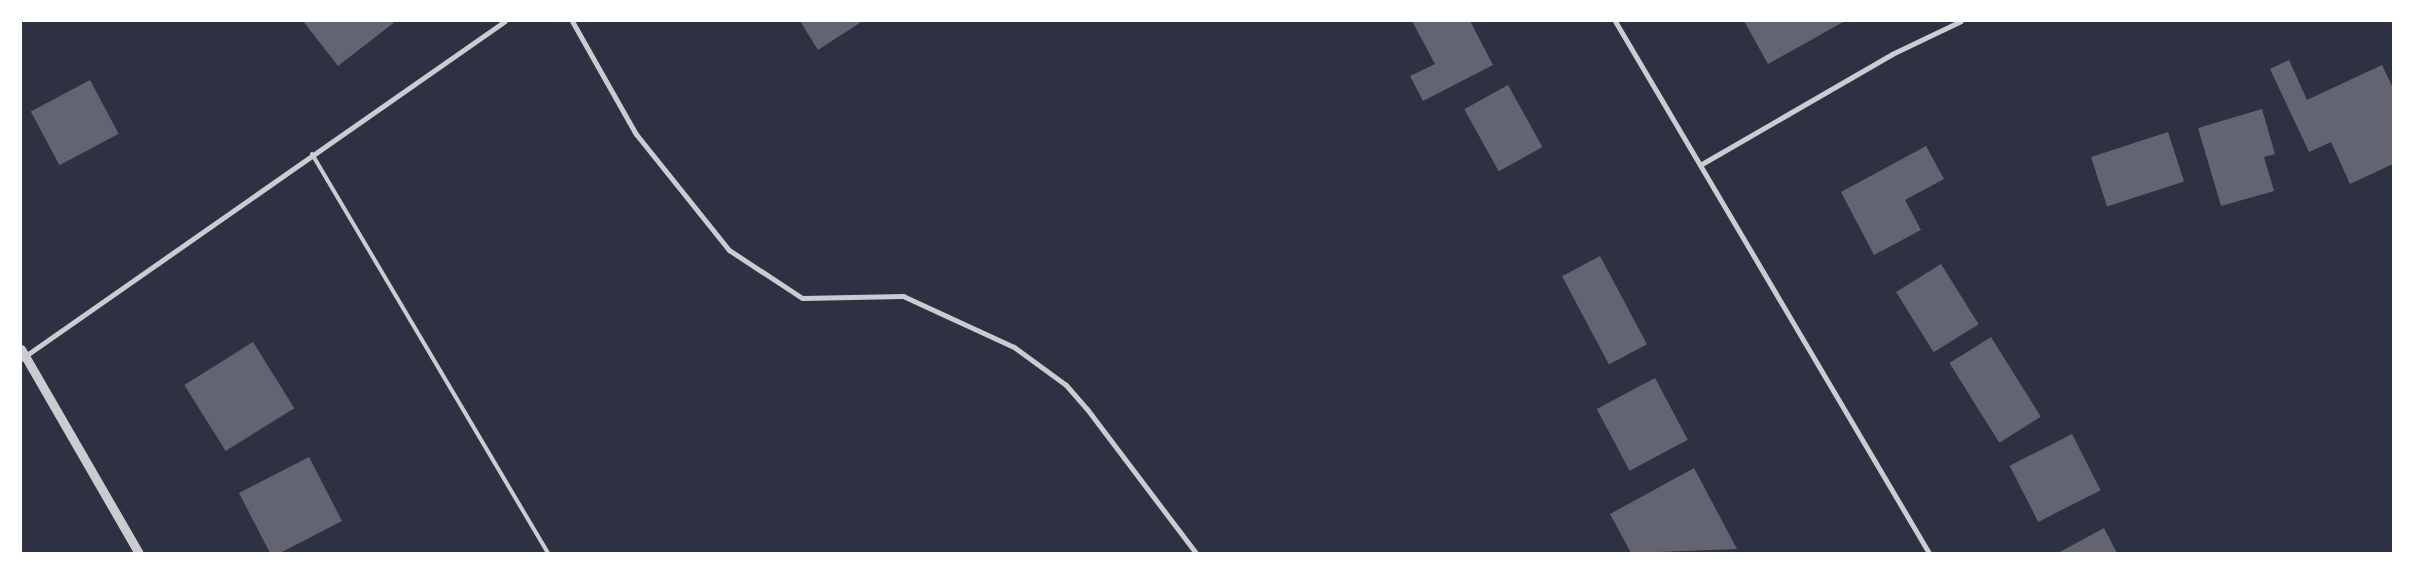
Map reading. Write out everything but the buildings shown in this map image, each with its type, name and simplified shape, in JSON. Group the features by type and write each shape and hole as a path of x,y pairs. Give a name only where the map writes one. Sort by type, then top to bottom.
{"street":[{"path":"139,553 23,354 505,21"},
{"path":"572,21 636,134 729,250 802,298 903,296 1014,347 1059,380 1087,409 1196,553"},
{"path":"1615,21 1929,553"},
{"path":"1700,165 1892,54 1961,21"}],"lane":[{"path":"312,154 548,553"}]}
